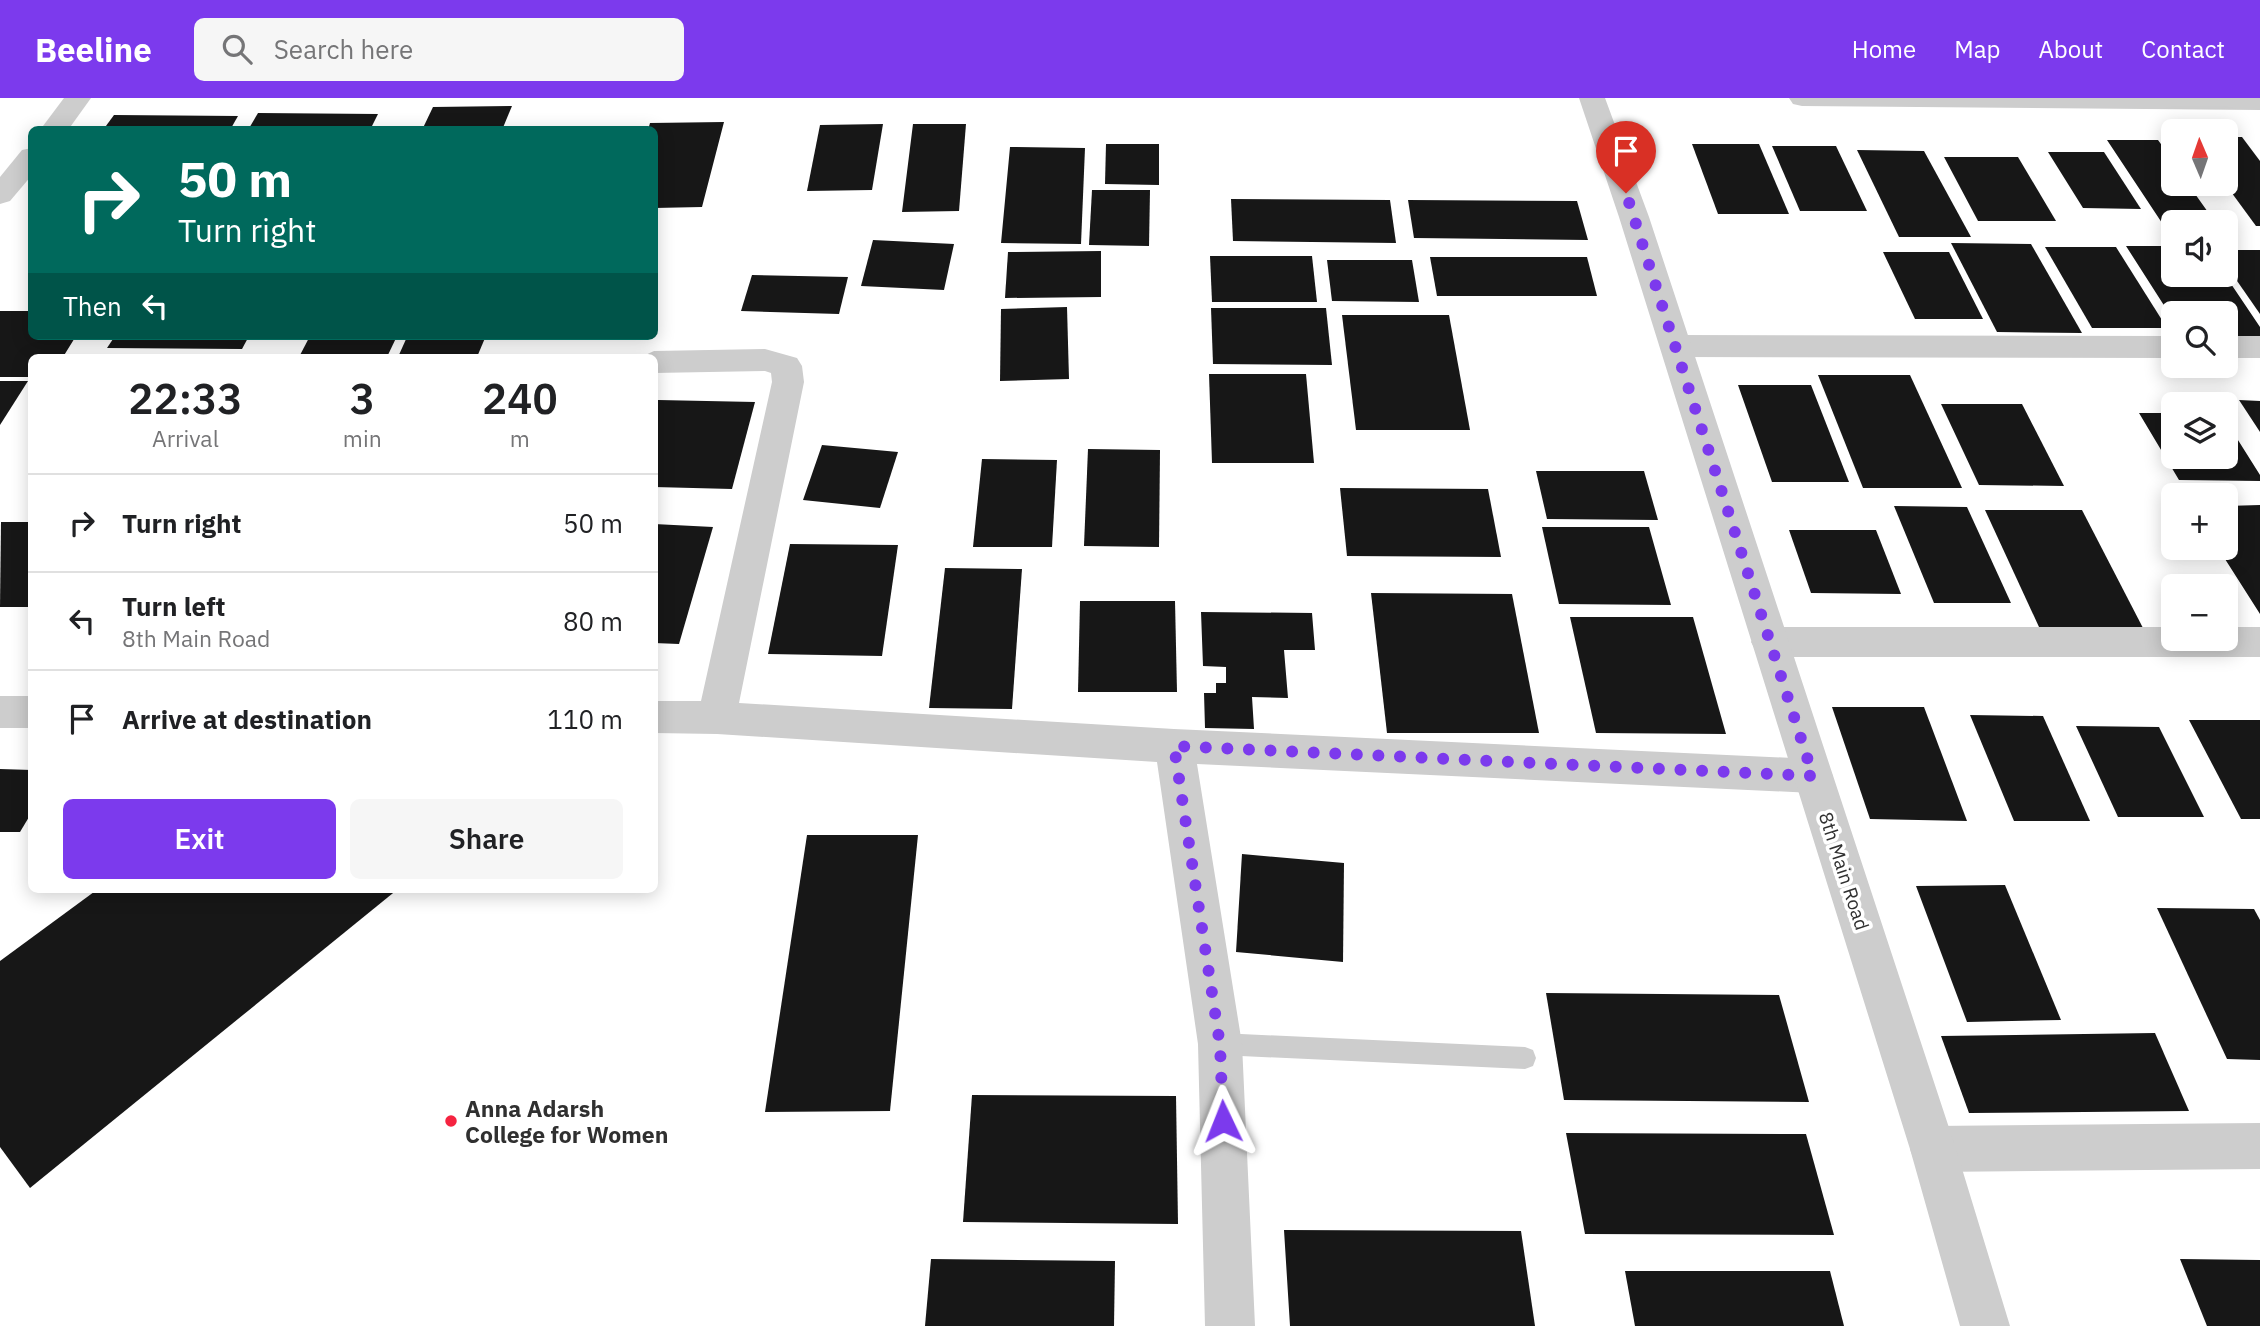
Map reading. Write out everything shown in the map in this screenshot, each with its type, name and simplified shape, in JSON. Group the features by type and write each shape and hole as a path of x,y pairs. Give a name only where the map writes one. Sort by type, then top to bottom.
{"street":[{"path":"55,126 78,98"},
{"name":"8th Main Road","path":"1592,98 1676,346 1933,1150 1985,1326"},
{"path":"1802,98 2260,102"},
{"path":"0,195 28,161"},
{"path":"1676,346 2161,347"},
{"path":"2238,347 2260,347"},
{"path":"658,362 765,360 786,366 788,382 717,718"},
{"path":"1770,642 2260,642"},
{"path":"0,712 28,712"},
{"path":"658,717 717,718 1174,746 1813,776"},
{"path":"1174,746 1220,1045 1230,1326"},
{"path":"1933,1150 2260,1146"}],"lane":[{"path":"1220,1045 1525,1058"}],"building":[{"path":"512,106 504,126 424,126 433,107"},
{"path":"258,113 378,114 372,126 250,126"},
{"path":"114,115 238,116 232,126 106,126"},
{"path":"724,122 702,207 658,208 658,126 649,126 650,123"},
{"path":"883,124 872,190 807,191 820,125"},
{"path":"913,124 966,124 959,211 902,212"},
{"path":"2238,137 2242,137 2260,161 2260,226 2256,226 2234,196 2238,196"},
{"path":"2107,140 2158,140 2161,144 2161,196 2197,196 2206,210 2161,210 2161,221"},
{"path":"1106,144 1159,144 1159,185 1105,184"},
{"path":"1692,144 1759,144 1789,214 1718,214"},
{"path":"1772,146 1836,146 1867,211 1800,211"},
{"path":"1010,147 1085,148 1081,244 1001,243"},
{"path":"1857,150 1924,151 1971,237 1899,237"},
{"path":"2048,152 2104,152 2141,209 2083,208"},
{"path":"1944,157 2018,157 2056,221 1978,221"},
{"path":"1092,190 1150,190 1149,246 1089,245"},
{"path":"1231,199 1390,200 1396,243 1233,241"},
{"path":"1408,200 1577,201 1588,240 1414,238"},
{"path":"873,240 954,244 944,290 861,286"},
{"path":"1951,243 2031,244 2082,333 1997,332"},
{"path":"2126,246 2161,246 2161,287 2233,287 2260,327 2260,339 2238,339 2238,301 2161,301"},
{"path":"2045,247 2116,247 2161,318 2161,328 2092,328"},
{"path":"2238,250 2260,250 2260,314 2238,282"},
{"path":"1101,251 1101,297 1005,298 1008,252"},
{"path":"1883,252 1949,252 1983,319 1915,319"},
{"path":"1210,256 1312,256 1317,302 1212,302"},
{"path":"1430,257 1587,257 1597,296 1437,296"},
{"path":"1327,260 1412,260 1419,302 1332,301"},
{"path":"752,275 848,277 839,314 741,311"},
{"path":"1067,307 1069,379 1000,381 1001,309"},
{"path":"1211,308 1326,308 1332,365 1213,364"},
{"path":"0,311 28,311 28,340 74,340 65,354 28,354 28,377 0,377"},
{"path":"1342,315 1449,315 1470,430 1356,430"},
{"path":"112,340 247,340 242,349 107,348"},
{"path":"308,340 395,340 388,354 301,354"},
{"path":"406,340 484,340 478,354 399,354"},
{"path":"1209,374 1306,374 1314,463 1212,463"},
{"path":"1818,375 1910,375 1962,488 1863,488"},
{"path":"0,381 28,381 0,425"},
{"path":"1738,385 1811,385 1849,482 1772,482"},
{"path":"658,400 755,402 732,489 658,487"},
{"path":"2239,400 2260,401 2260,432"},
{"path":"1941,404 2022,404 2064,486 1979,485"},
{"path":"2139,413 2161,413 2161,450"},
{"path":"2238,440 2260,475 2260,481 2179,480 2172,469 2238,469"},
{"path":"822,445 898,452 880,508 803,500"},
{"path":"1088,449 1160,450 1159,547 1084,546"},
{"path":"982,459 1057,460 1052,547 973,547"},
{"path":"1536,471 1644,471 1658,520 1547,519"},
{"path":"1340,488 1488,489 1501,557 1347,556"},
{"path":"2260,505 2260,614 2238,579 2238,574 2235,574 2226,560 2238,560 2238,506"},
{"path":"1894,506 1967,507 2011,603 1934,603"},
{"path":"1985,510 2082,510 2143,628 2039,627"},
{"path":"1,522 28,522 28,607 0,607"},
{"path":"658,524 713,527 679,644 658,643"},
{"path":"1542,527 1649,527 1671,605 1559,604"},
{"path":"1789,530 1876,530 1901,594 1811,593"},
{"path":"790,544 898,545 882,656 768,654"},
{"path":"945,568 1022,569 1012,709 929,708"},
{"path":"1371,593 1512,594 1539,733 1387,733"},
{"path":"1080,601 1175,601 1177,692 1078,692"},
{"path":"1201,612 1312,613 1315,650 1284,650 1288,698 1252,697 1254,729 1205,728 1204,693 1216,693 1216,683 1226,683 1226,667 1203,666"},
{"path":"1570,617 1693,617 1726,734 1596,733"},
{"path":"1832,707 1924,707 1967,821 1870,819"},
{"path":"1970,715 2043,716 2090,821 2014,821"},
{"path":"2189,720 2260,720 2260,819 2241,819"},
{"path":"2076,726 2159,727 2204,817 2118,817"},
{"path":"0,769 28,770 28,819 20,832 0,832"},
{"path":"807,835 918,835 890,1111 765,1112"},
{"path":"1242,854 1344,863 1343,962 1236,952"},
{"path":"2005,885 2061,1020 1967,1022 1916,886"},
{"path":"93,893 393,893 30,1188 0,1147 0,961"},
{"path":"2157,908 2254,909 2260,920 2260,1060 2227,1059"},
{"path":"1546,993 1779,995 1809,1102 1564,1100"},
{"path":"2155,1033 2189,1111 1969,1113 1941,1036"},
{"path":"972,1095 1176,1096 1178,1224 963,1222"},
{"path":"1566,1133 1806,1134 1834,1235 1585,1234"},
{"path":"1284,1230 1521,1231 1535,1326 1290,1326"},
{"path":"931,1259 1115,1261 1114,1326 925,1326"},
{"path":"2180,1259 2260,1260 2260,1326 2207,1326"},
{"path":"1625,1271 1830,1271 1844,1326 1635,1326"}],"place":[{"name":"Anna Adarsh College for Women","path":"451,1121"}],"route":[{"path":"1223,1121 1220,1045 1174,746 1813,776 1626,193"}]}
